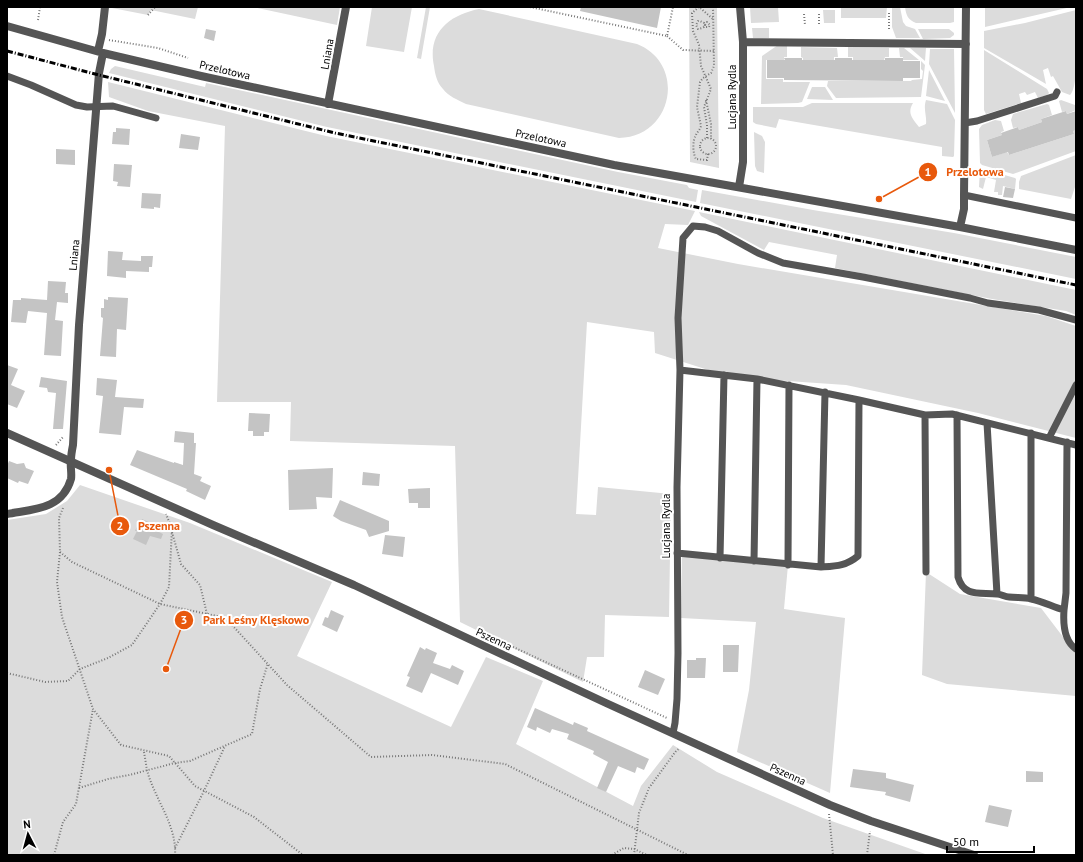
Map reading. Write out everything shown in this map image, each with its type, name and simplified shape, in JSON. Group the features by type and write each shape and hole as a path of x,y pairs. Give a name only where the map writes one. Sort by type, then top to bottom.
{"street":[{"name":"Lniana","path":"60,498 71,478 79,324 105,7"},
{"name":"Lniana","path":"328,104 346,7"},
{"name":"Lucjana Rydla","path":"739,188 743,162 743,42 740,7"},
{"path":"960,227 964,209 966,7"},
{"name":"Przelotowa","path":"7,26 101,52 328,104 614,165 960,227 1076,250"},
{"path":"743,42 966,44"},
{"name":"Pszenna","path":"7,433 71,460 258,545 354,585 830,805 871,821 974,855"},
{"path":"7,514 48,506 60,498"}],"lane":[{"path":"7,76 76,105 87,107 97,105 113,106 156,118"},
{"path":"965,123 977,121 1055,96 1057,92"},
{"path":"964,195 1076,218"},
{"name":"Lucjana Rydla","path":"673,733 675,722 678,653 677,479 680,370 678,318 683,238 693,226 706,227 718,231 752,250 784,263 863,277 970,298 988,303 1039,310 1076,320"},
{"path":"680,370 757,379 825,392 925,415 952,414 1076,445"},
{"path":"720,558 724,375"},
{"path":"754,561 757,379"},
{"path":"788,565 789,385"},
{"path":"1049,438 1076,385"},
{"path":"821,567 825,392"},
{"path":"677,553 788,565 821,567 839,566 850,562 858,556 859,400"},
{"path":"925,415 926,572"},
{"path":"957,416 958,577 960,583 972,592 1031,599 1064,610"},
{"path":"987,423 997,594"},
{"path":"1031,434 1031,599"},
{"path":"1066,442 1066,594 1064,630 1068,639 1076,649"}],"path":[{"path":"38,20 40,7"},
{"path":"148,15 155,7"},
{"path":"530,7 667,36 680,49 699,51 714,50"},
{"path":"667,36 673,7"},
{"path":"707,138 707,123 704,104 711,90 701,66 699,45 694,34 692,13 699,7 714,19"},
{"path":"708,154 707,160 696,159 694,156 694,147 695,137 701,126 698,107 700,82 714,69 714,7"},
{"path":"889,13 889,29"},
{"path":"804,14 805,25"},
{"path":"819,14 819,25"},
{"path":"700,20 705,25 700,29 694,25 700,20"},
{"path":"107,39 158,48 188,58"},
{"path":"706,100 711,124 711,139"},
{"path":"707,138 716,143 716,150 711,154 703,152 700,147 702,141 707,138"},
{"path":"694,147 700,147"},
{"path":"53,445 56,445 65,434"},
{"path":"60,498 63,506 59,518 60,552 57,582 62,617 93,709 121,745 144,752 168,756 195,786 254,817 303,855"},
{"path":"160,501 172,529 181,564 200,585 207,614"},
{"path":"7,674 45,682 68,681 80,669 108,658 132,645 160,604 169,587 172,529"},
{"path":"60,552 72,562 160,604 217,616 232,625 287,685 371,757 432,755 506,764 688,855"},
{"path":"507,645 675,722"},
{"path":"79,788 108,779 147,771 174,763 190,761 252,734 260,689 268,663"},
{"path":"54,855 63,822 76,804 93,709"},
{"path":"634,855 639,813 649,788 676,751 689,741"},
{"path":"175,848 225,746"},
{"path":"144,752 147,771 168,820 175,848 175,855"},
{"path":"830,805 829,814 833,855"},
{"path":"867,855 871,821"},
{"path":"612,855 624,848 647,855"}],"shaded area":[{"path":"112,7 198,7 195,19 151,10 148,15"},
{"path":"253,7 340,7 337,25"},
{"path":"372,7 412,7 404,52 366,46"},
{"path":"426,7 430,7 421,59 417,58"},
{"path":"689,7 717,7 719,168 690,162"},
{"path":"750,7 778,7 779,22 751,23"},
{"path":"841,7 887,7 886,18 841,18"},
{"path":"892,7 900,7 903,22 906,26 915,29 920,38 896,38 892,27"},
{"path":"905,7 954,7 954,22 916,23 908,17"},
{"path":"985,7 1071,7 985,27"},
{"path":"479,9 637,44 653,54 663,67 668,82 667,98 662,113 652,126 637,134 619,138 466,104 453,98 439,84 434,69 434,44 437,35 450,21 458,16"},
{"path":"823,10 835,10 835,23 824,23"},
{"path":"1076,10 1076,68 1073,89 1070,95 1062,92 1053,76 1051,77 1048,68 1043,70 1046,84 984,48 984,31 1025,23"},
{"path":"752,28 769,28 769,38 753,38"},
{"path":"918,29 949,29 954,33 954,35 950,38 923,39"},
{"path":"778,45 787,45 787,57 784,57 784,60 766,60 766,79 783,79 783,82 810,82 802,102 761,104 762,56"},
{"path":"801,47 837,48 838,57 834,57 834,60 803,60 801,57"},
{"path":"848,47 889,48 889,57 885,57 884,60 853,60 853,57 848,57"},
{"path":"899,48 904,48 919,60 903,60 903,57 900,57"},
{"path":"910,48 926,48 925,61"},
{"path":"930,49 954,49 955,113 929,64"},
{"path":"984,50 1047,89 1049,93 1038,98 1035,92 1027,95 1025,92 1019,94 1021,103 986,114 984,110"},
{"path":"921,61 925,65 921,97 836,98 827,86 828,81 911,81 922,79 923,71 921,69"},
{"path":"115,66 205,87 206,83 618,172 687,185 689,188 698,190 696,202 327,127 109,73"},
{"path":"929,70 945,101 926,96"},
{"path":"108,82 326,136 695,211 688,225 665,224 658,248 738,264 1046,316 1076,326 1076,438 978,413 846,385 757,379 724,375 655,353 654,332 587,322 576,514 596,515 598,487 671,494 669,617 605,615 604,657 587,657 583,682 460,622 455,446 290,441 291,402 217,402 225,126 148,111 109,97"},
{"path":"812,87 825,87 833,100 807,99"},
{"path":"926,100 947,104 955,120 953,157 942,156 942,147 779,119 776,128 753,122 753,107 803,107 812,103 913,103 910,113 919,127 926,124"},
{"path":"1061,100 1075,105 1076,110 1067,114 1066,111 1062,112 1059,101"},
{"path":"1047,104 1049,105 1052,115 1041,119 1042,122 1019,130 1018,127 1013,128 1011,120 1013,114"},
{"path":"995,120 1001,121 1004,131 1001,132 1002,135 987,140 992,157 1007,152 1009,155 1074,134 1073,131 1076,130 1076,151 1013,174 982,165 980,163 979,129 982,125"},
{"path":"754,132 762,136 765,142 764,173 757,171 755,166"},
{"path":"1076,155 1076,184 1071,199 1019,189 1021,176"},
{"path":"980,168 1015,178 1015,189 1003,186 1002,195 998,195 998,192 994,192 996,180 986,177 983,189 979,187"},
{"path":"702,190 954,233 1076,257 1076,279 700,203"},
{"path":"699,212 1076,290 1076,315 1066,311 992,299 835,268 837,255 769,242 764,250 701,216"},
{"path":"80,485 190,523 332,582 297,656 451,727 486,657 543,681 516,744 633,806 641,786 673,745 717,772 823,818 928,855 7,855 7,520 46,514 67,501"},
{"path":"682,553 788,565 784,609 845,618 830,793 737,752 749,690 756,622 681,618"},
{"path":"926,572 960,594 1041,608 1076,654 1076,696 947,684 922,675"}],"building":[{"path":"581,7 661,7 657,28 580,11"},
{"path":"206,29 216,31 214,41 204,38"},
{"path":"784,58 802,58 802,60 835,60 835,58 852,58 852,60 885,60 885,58 903,58 903,61 920,61 920,78 903,78 903,81 784,80 784,78 767,78 767,60 785,60"},
{"path":"1066,111 1067,114 1076,111 1076,130 1073,131 1074,134 1009,155 1008,152 992,157 987,140 1018,127 1019,130 1042,122 1041,119"},
{"path":"116,128 130,129 129,145 112,144 113,132 116,132"},
{"path":"181,134 200,137 198,150 179,148"},
{"path":"56,149 75,150 75,165 56,164"},
{"path":"114,164 132,165 130,187 117,186 118,182 113,181"},
{"path":"1005,187 1015,189 1013,198 1003,197"},
{"path":"142,193 161,194 160,208 141,208"},
{"path":"108,251 123,252 122,260 141,261 141,256 153,256 152,267 149,267 149,272 126,271 126,278 107,276"},
{"path":"48,281 66,282 65,293 68,293 68,303 57,302 55,320 63,321 61,356 44,355 47,313 28,311 26,323 11,322 13,300 21,300 21,298 47,300"},
{"path":"108,297 128,298 126,330 117,329 116,357 100,356 103,318 101,317 101,308 104,308 104,299 108,300"},
{"path":"7,365 18,369 11,385 25,391 17,408 7,404"},
{"path":"41,377 67,381 63,429 53,429 56,393 48,392 47,388 39,387"},
{"path":"97,378 117,380 115,397 144,399 143,408 124,407 121,435 99,433 103,396 96,395"},
{"path":"249,413 270,414 269,432 264,432 264,436 253,436 253,431 248,431"},
{"path":"175,431 194,433 194,443 196,443 194,474 202,477 200,481 211,486 205,500 186,491 187,489 130,465 137,450 183,465 184,443 174,442"},
{"path":"9,461 17,464 24,463 26,468 34,471 28,484 19,481 18,483 7,478 7,466"},
{"path":"333,468 332,498 316,497 317,509 289,510 288,470"},
{"path":"363,472 380,474 379,486 362,485"},
{"path":"430,488 430,508 418,508 418,503 409,503 408,489"},
{"path":"340,500 389,521 389,531 369,537 366,530 341,521 333,516"},
{"path":"142,519 155,525 153,529 163,534 161,539 150,536 146,545 133,539 139,522 141,523"},
{"path":"385,535 405,537 403,557 382,554"},
{"path":"331,610 344,616 337,632 322,625 325,617 328,618"},
{"path":"723,645 739,645 738,672 723,672"},
{"path":"420,647 437,653 433,663 450,669 452,665 464,671 458,685 431,673 422,693 406,686 410,677 407,676"},
{"path":"696,658 706,658 705,678 687,678 687,660 696,660"},
{"path":"645,670 665,679 658,695 638,687"},
{"path":"535,708 573,725 574,722 588,728 587,731 649,759 644,770 637,767 635,773 618,766 606,792 597,788 608,762 593,754 594,751 567,739 569,734 552,729 550,733 537,727 536,731 527,727"},
{"path":"853,769 886,773 886,778 914,785 910,802 885,795 886,792 850,787"},
{"path":"1026,771 1043,772 1043,782 1026,782"},
{"path":"989,805 1012,810 1008,827 985,822"}],"railway":[{"path":"7,51 335,133 1076,285"}],"place":[{"name":"Przelotowa","path":"879,199"},
{"name":"Pszenna","path":"109,470"},
{"name":"Park Leśny Klęskowo","path":"166,669"}]}
